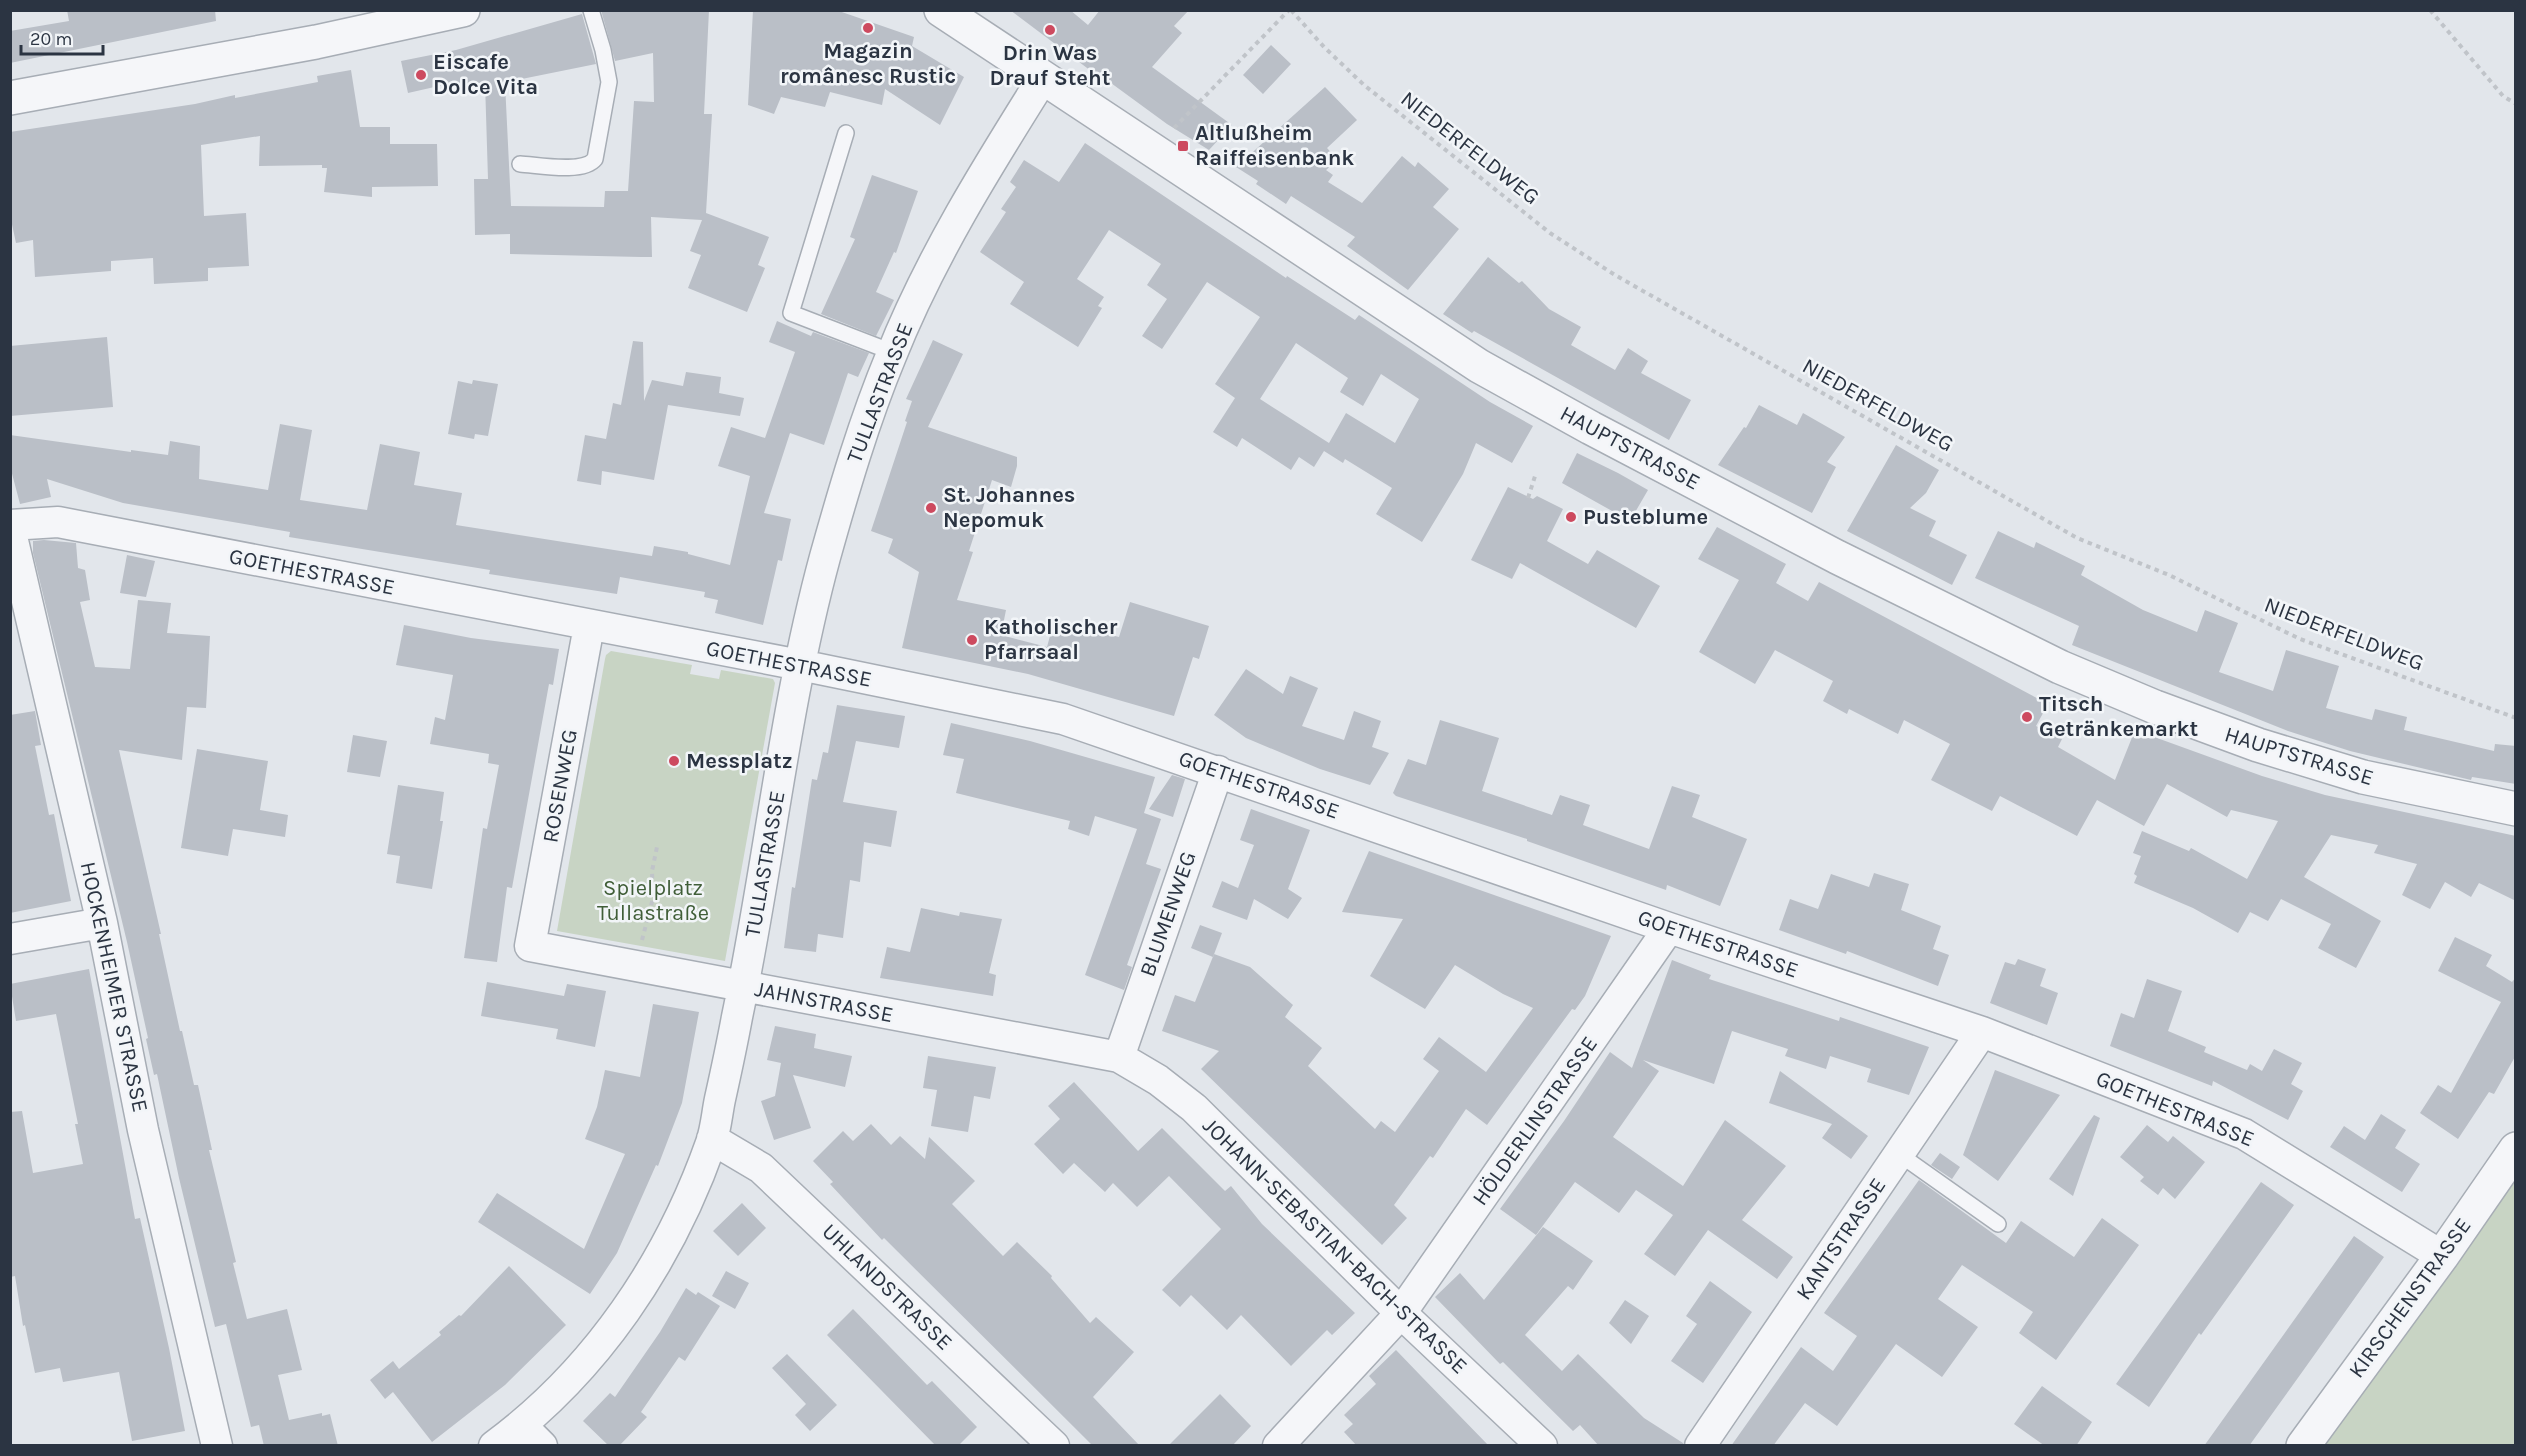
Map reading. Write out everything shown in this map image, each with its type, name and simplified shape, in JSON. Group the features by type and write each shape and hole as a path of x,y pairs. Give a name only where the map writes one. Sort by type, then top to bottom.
{"street":[{"path":"10,98 316,42 464,10"},
{"name":"HAUPTSTRASSE","path":"941,10 1479,366 1591,428 1826,551 2060,667 2155,707 2269,748 2363,777 2516,809"},
{"name":"TULLASTRASSE","path":"494,1446 532,1436 567,1382 612,1330 648,1276 684,1209 712,1139 744,987 800,665 824,561 868,414 892,352 951,230 1043,78"},
{"name":"GOETHESTRASSE","path":"10,526 58,522 800,665 1063,719 1669,928 1982,1032 2244,1134 2442,1256"},
{"name":"HOCKENHEIMER STRASSE","path":"10,526 102,923 144,1130 217,1446"},
{"name":"ROSENWEG","path":"530,946 589,626"},
{"name":"BLUMENWEG","path":"1119,1057 1218,771"},
{"path":"10,939 102,923"},
{"name":"HÖLDERLINSTRASSE","path":"1278,1446 1401,1313 1669,928"},
{"name":"JAHNSTRASSE","path":"530,946 1119,1057"},
{"name":"KANTSTRASSE","path":"1700,1446 1982,1032"},
{"name":"JOHANN-SEBASTIAN-BACH-STRASSE","path":"1119,1057 1158,1080 1194,1108 1401,1313 1542,1446"},
{"name":"UHLANDSTRASSE","path":"712,1139 761,1168 1054,1446"},
{"name":"KIRSCHENSTRASSE","path":"2303,1446 2442,1256 2516,1149"}],"lane":[{"path":"519,164 576,167 588,165 595,159 609,82 603,50 591,10"},
{"path":"846,133 791,313 892,352"},
{"path":"1899,1154 1998,1224"}],"path":[{"path":"1153,150 1290,10"},
{"name":"NIEDERFELDWEG","path":"1290,10 1364,85 1550,232 1625,281 2077,538 2169,575 2300,639 2516,718"},
{"path":"2430,10 2503,96 2516,104"},
{"path":"1528,498 1536,473"},
{"path":"641,946 653,898 652,878 657,847"}],"green space":[{"name":"Spielplatz Tullastraße","path":"611,651 692,665 690,674 719,679 721,670 773,679 775,683 725,961 557,931 605,659"},
{"path":"2515,1179 2515,1445 2323,1446"}],"building":[{"path":"67,10 215,10 216,21 10,63 10,31 69,21"},
{"path":"601,10 709,10 704,114 712,114 706,213 769,237 758,265 765,268 747,312 688,288 701,255 690,251 702,220 651,217 652,257 510,254 510,234 475,235 474,179 488,179 485,82 453,89 452,83 408,93 401,61 456,50 582,14 596,64 502,83 505,83 511,206 604,207 605,191 628,191 634,101 654,102 653,53 615,61"},
{"path":"753,10 836,10 914,37 912,46 964,77 940,125 885,89 882,105 830,92 825,107 781,97 774,114 748,105"},
{"path":"1010,10 1070,10 1088,25 1100,10 1189,10 1174,26 1182,33 1152,67 1232,125 1209,150 1167,124 1100,75 1099,77"},
{"path":"1271,45 1291,64 1263,94 1243,75"},
{"path":"351,70 360,127 390,127 390,144 437,144 438,186 372,187 372,197 324,192 327,168 322,168 322,165 259,166 260,136 201,145 204,216 246,213 249,266 208,268 208,281 154,284 153,258 111,261 111,271 35,277 33,240 16,243 10,215 10,132 195,104 235,95 235,98 318,82 317,76"},
{"path":"1325,87 1357,120 1327,148 1338,160 1326,170 1333,175 1328,182 1362,203 1402,156 1415,167 1418,162 1449,189 1433,207 1459,229 1408,290 1347,246 1355,237 1291,196 1286,204 1256,184 1258,181 1236,167"},
{"path":"1085,143 1286,278 1287,276 1355,320 1359,315 1490,402 1533,426 1512,463 1476,443 1463,474 1422,542 1376,514 1392,488 1345,459 1343,463 1324,451 1314,467 1299,457 1291,470 1242,438 1237,447 1213,432 1235,398 1215,384 1260,317 1207,282 1162,349 1142,336 1167,299 1147,285 1161,264 1109,230 1077,279 1104,297 1098,306 1102,308 1078,347 1010,304 1024,282 980,252 1006,212 1001,209 1016,187 1010,182 1024,160 1059,182","holes":["1296,343 1348,378 1340,392 1363,406 1381,374 1419,399 1395,443 1346,413 1329,443 1260,399"]},
{"path":"872,175 918,191 896,253 894,252 876,292 894,300 876,336 821,314 855,239 850,237"},
{"path":"1488,257 1519,283 1522,281 1549,309 1581,327 1571,345 1615,370 1628,348 1648,361 1641,373 1691,400 1669,440 1474,331 1472,333 1443,314"},
{"path":"777,321 811,336 813,332 869,353 858,377 848,373 824,445 790,433 764,513 791,519 782,561 778,560 763,625 715,613 718,600 704,597 705,592 620,577 617,594 489,574 490,570 289,537 290,532 123,503 47,479 51,497 20,504 10,466 10,435 168,455 170,441 200,446 199,479 268,490 280,424 312,430 300,500 367,510 380,444 420,452 414,485 462,493 456,525 652,556 654,546 688,552 688,554 730,565 750,476 718,466 731,427 765,438 795,352 769,342"},
{"path":"107,337 113,407 10,416 10,346"},
{"path":"933,340 963,354 928,427 1017,457 1011,487 992,480 969,551 973,552 957,600 1006,610 1001,635 1047,647 1054,621 1119,637 1130,602 1209,626 1199,659 1193,657 1174,716 1028,674 902,648 919,572 888,553 893,539 871,531 907,422 905,421 912,401 906,399"},
{"path":"633,341 643,342 644,401 652,380 683,386 686,372 721,377 719,393 744,398 740,416 668,405 654,480 602,471 601,485 577,481 585,435 606,439 613,403 621,405"},
{"path":"473,380 498,384 488,436 475,434 474,439 448,434 458,381 472,384"},
{"path":"1759,405 1797,425 1803,413 1845,437 1827,462 1836,467 1812,513 1718,465 1744,427 1746,428"},
{"path":"1896,445 1939,470 1926,493 1910,508 1936,521 1929,536 1967,555 1952,585 1847,531"},
{"path":"1577,453 1648,490 1630,521 1562,483"},
{"path":"1508,487 1533,499 1537,496 1563,509 1547,541 1588,564 1597,550 1660,586 1636,628 1520,563 1512,579 1471,560"},
{"path":"1717,527 1786,564 1776,583 1808,601 1819,582 2048,704 2036,726 2062,739 2058,747 2115,780 2135,730 2262,776 2325,795 2516,836 2516,901 2479,883 2471,897 2445,882 2430,909 2402,895 2417,864 2374,853 2378,845 2331,835 2304,877 2381,921 2356,968 2318,948 2331,924 2281,899 2268,921 2250,912 2238,933 2193,908 2134,883 2137,876 2134,874 2141,856 2133,853 2142,831 2189,851 2191,848 2247,879 2278,821 2231,810 2227,817 2167,784 2144,826 2097,800 2077,836 2000,796 1992,811 1931,780 1950,744 1904,720 1898,734 1849,709 1847,714 1823,701 1833,681 1775,650 1755,684 1699,652 1739,580 1698,559"},
{"path":"1998,531 2034,548 2036,542 2085,566 2081,575 2143,610 2197,632 2205,610 2238,623 2219,672 2273,691 2286,650 2339,666 2326,708 2372,720 2375,709 2407,717 2404,730 2494,751 2495,744 2516,746 2516,784 2472,777 2471,780 2350,751 2288,731 2072,645 2079,626 1975,578"},
{"path":"33,541 76,543 78,568 85,570 90,600 80,602 95,667 130,669 138,600 171,603 167,633 210,636 206,708 187,707 182,760 119,750 161,934 159,934 180,1031 182,1031 194,1085 198,1085 212,1150 209,1150 247,1319 287,1309 302,1370 278,1375 289,1420 322,1413 322,1416 330,1414 338,1446 264,1446 259,1425 251,1427 226,1324 215,1327 157,1074 154,1075 127,942 33,553"},
{"path":"127,555 155,561 146,597 120,593"},
{"path":"404,625 471,638 559,649 553,685 549,684 512,888 507,887 497,962 464,958 483,828 487,829 499,765 488,763 489,754 430,744 435,717 445,720 453,675 396,665"},
{"path":"1246,669 1283,694 1290,676 1318,688 1302,726 1344,740 1354,711 1381,721 1372,747 1389,753 1370,785 1320,769 1246,738 1214,715"},
{"path":"837,705 905,716 899,748 856,741 843,802 897,811 891,847 864,842 860,882 850,880 843,938 818,934 816,952 784,948 792,887 795,888 812,779 817,780 823,752 828,753"},
{"path":"35,711 41,745 35,746 49,815 54,814 71,901 10,913 10,715"},
{"path":"1440,720 1499,738 1482,791 1552,815 1560,795 1590,805 1583,825 1649,849 1672,786 1700,795 1692,817 1747,839 1720,906 1667,885 1666,890 1527,841 1527,839 1396,796 1393,793 1408,759 1426,765"},
{"path":"951,723 1030,741 1155,777 1144,813 1161,819 1146,864 1161,869 1127,965 1132,967 1124,990 1085,975 1137,829 1095,816 1089,836 1068,829 1070,821 956,793 964,759 943,755"},
{"path":"353,735 387,741 380,777 347,772"},
{"path":"197,749 268,761 260,810 288,815 285,837 233,829 228,856 181,848"},
{"path":"1172,775 1185,779 1173,817 1149,809"},
{"path":"398,785 444,792 440,821 443,821 432,889 396,883 400,856 387,854"},
{"path":"1251,809 1310,830 1288,889 1302,898 1288,919 1254,899 1247,920 1212,907 1222,881 1238,888 1254,845 1240,840"},
{"path":"1369,851 1611,936 1585,996 1575,1010 1572,1009 1487,1125 1466,1109 1433,1158 1430,1156 1394,1205 1407,1218 1382,1245 1201,1069 1219,1051 1162,1031 1175,995 1195,1002 1214,954 1250,967 1293,1005 1285,1017 1322,1048 1308,1066 1375,1129 1381,1121 1395,1132 1439,1071 1423,1059 1439,1037 1486,1072 1533,1008 1503,994 1455,965 1425,1009 1370,976 1403,919 1342,912"},
{"path":"1874,873 1909,884 1901,910 1941,926 1933,949 1949,955 1938,986 1847,951 1846,954 1779,930 1790,899 1818,909 1831,874 1869,887"},
{"path":"921,908 959,916 960,912 1002,919 989,973 996,975 993,996 880,978 887,947 910,952"},
{"path":"1200,925 1222,933 1213,957 1191,948"},
{"path":"2455,937 2492,955 2486,966 2512,982 2516,977 2516,1055 2494,1094 2489,1092 2458,1139 2420,1113 2438,1085 2451,1093 2501,1002 2438,971"},
{"path":"2018,959 2046,969 2040,986 2058,993 2047,1025 1990,1003 2005,962 2015,965"},
{"path":"1672,960 1711,975 1709,979 1839,1021 1840,1017 1929,1047 1909,1095 1867,1082 1871,1069 1830,1056 1826,1069 1785,1056 1788,1049 1732,1031 1714,1084 1643,1060 1659,1071 1613,1137 1683,1186 1725,1120 1786,1166 1742,1220 1793,1257 1777,1279 1708,1230 1675,1276 1644,1254 1673,1215 1636,1190 1619,1213 1575,1182 1536,1235 1500,1209 1564,1121 1610,1052 1632,1068"},
{"path":"89,969 135,1219 140,1218 185,1431 132,1441 119,1372 63,1382 60,1368 35,1373 25,1325 23,1326 15,1276 10,1277 10,1112 22,1111 33,1173 83,1164 75,1124 78,1124 56,1014 16,1021 10,984"},
{"path":"2147,979 2182,991 2168,1031 2206,1047 2204,1052 2247,1070 2250,1064 2262,1071 2274,1049 2302,1063 2291,1084 2303,1091 2288,1120 2213,1081 2212,1086 2110,1046 2121,1013 2134,1018"},
{"path":"487,982 564,996 567,984 606,991 595,1047 556,1039 558,1029 481,1016"},
{"path":"653,1004 699,1012 682,1103 658,1166 656,1165 617,1253 590,1294 478,1222 497,1193 584,1249 625,1154 585,1139 597,1107 605,1070 640,1077"},
{"path":"775,1026 816,1034 814,1048 852,1056 845,1087 793,1075 811,1128 774,1140 761,1101 775,1096 781,1063 767,1060"},
{"path":"928,1056 996,1067 990,1099 974,1096 968,1132 931,1126 937,1090 923,1088"},
{"path":"1995,1070 2060,1095 1998,1181 1963,1155"},
{"path":"1780,1071 1868,1136 1851,1159 1822,1138 1832,1124 1769,1103"},
{"path":"1074,1082 1138,1151 1162,1128 1225,1191 1231,1186 1262,1224 1355,1313 1332,1335 1327,1330 1291,1366 1241,1315 1227,1330 1191,1295 1180,1307 1162,1290 1221,1229 1169,1176 1137,1207 1113,1183 1105,1192 1074,1163 1063,1174 1034,1144 1060,1119 1048,1106"},
{"path":"2381,1114 2406,1130 2395,1148 2420,1164 2402,1192 2330,1147 2344,1126 2365,1140"},
{"path":"2094,1115 2100,1118 2073,1196 2049,1179"},
{"path":"871,1124 891,1145 900,1136 925,1159 929,1137 975,1181 952,1204 1003,1256 1017,1242 1052,1276 1051,1278 1090,1323 1096,1317 1134,1352 1093,1397 1140,1446 1093,1446 884,1238 882,1240 830,1184 833,1182 813,1161 843,1131 853,1141"},
{"path":"2147,1125 2168,1142 2173,1136 2205,1162 2175,1199 2163,1188 2158,1195 2140,1181 2144,1177 2120,1157"},
{"path":"1940,1153 1960,1167 1952,1179 1931,1165"},
{"path":"1919,1180 2006,1243 2021,1221 2074,1257 2102,1218 2139,1245 2056,1360 2019,1333 2033,1312 1962,1265 1938,1299 1978,1327 1942,1377 1896,1344 1837,1426 1805,1403 1773,1446 1731,1446 1801,1347 1833,1371 1857,1336 1824,1313"},
{"path":"2261,1182 2294,1205 2201,1335 2199,1333 2149,1407 2116,1384"},
{"path":"742,1203 766,1228 738,1256 713,1231"},
{"path":"1543,1227 1593,1261 1573,1290 1568,1286 1525,1335 1562,1371 1578,1354 1644,1418 1683,1443 1683,1446 1599,1446 1580,1425 1573,1431 1503,1362 1500,1364 1435,1297 1460,1273 1484,1300"},
{"path":"2354,1236 2384,1257 2305,1368 2249,1446 2204,1446"},
{"path":"509,1266 566,1325 505,1385 432,1442 393,1392 385,1399 370,1380 393,1361 399,1369 441,1335 439,1332 459,1315 461,1316"},
{"path":"726,1271 749,1283 735,1309 712,1296"},
{"path":"1710,1281 1752,1312 1703,1383 1671,1361 1697,1324 1686,1316"},
{"path":"686,1288 696,1295 698,1292 720,1306 685,1361 679,1357 641,1412 647,1417 619,1446 609,1446 583,1421 610,1393 615,1397 660,1332"},
{"path":"1625,1300 1649,1316 1631,1344 1609,1323"},
{"path":"853,1309 927,1385 932,1381 977,1427 958,1446 936,1446 827,1335"},
{"path":"1396,1350 1489,1446 1357,1446 1344,1432 1353,1424 1344,1415 1376,1384 1369,1376"},
{"path":"787,1354 837,1405 810,1431 795,1415 806,1404 772,1368"},
{"path":"2042,1386 2092,1422 2076,1446 2045,1446 2014,1424"},
{"path":"1220,1394 1251,1426 1232,1446 1168,1446"}],"place":[{"name":"Magazin românesc Rustic","path":"868,28"},
{"name":"Drin Was Drauf Steht","path":"1050,30"},
{"name":"Eiscafe Dolce Vita","path":"421,75"},
{"name":"Altlußheim Raiffeisenbank","path":"1183,146"},
{"name":"St. Johannes Nepomuk","path":"931,508"},
{"name":"Pusteblume","path":"1571,517"},
{"name":"Katholischer Pfarrsaal","path":"972,640"},
{"name":"Titsch Getränkemarkt","path":"2027,717"},
{"name":"Messplatz","path":"674,761"}]}
